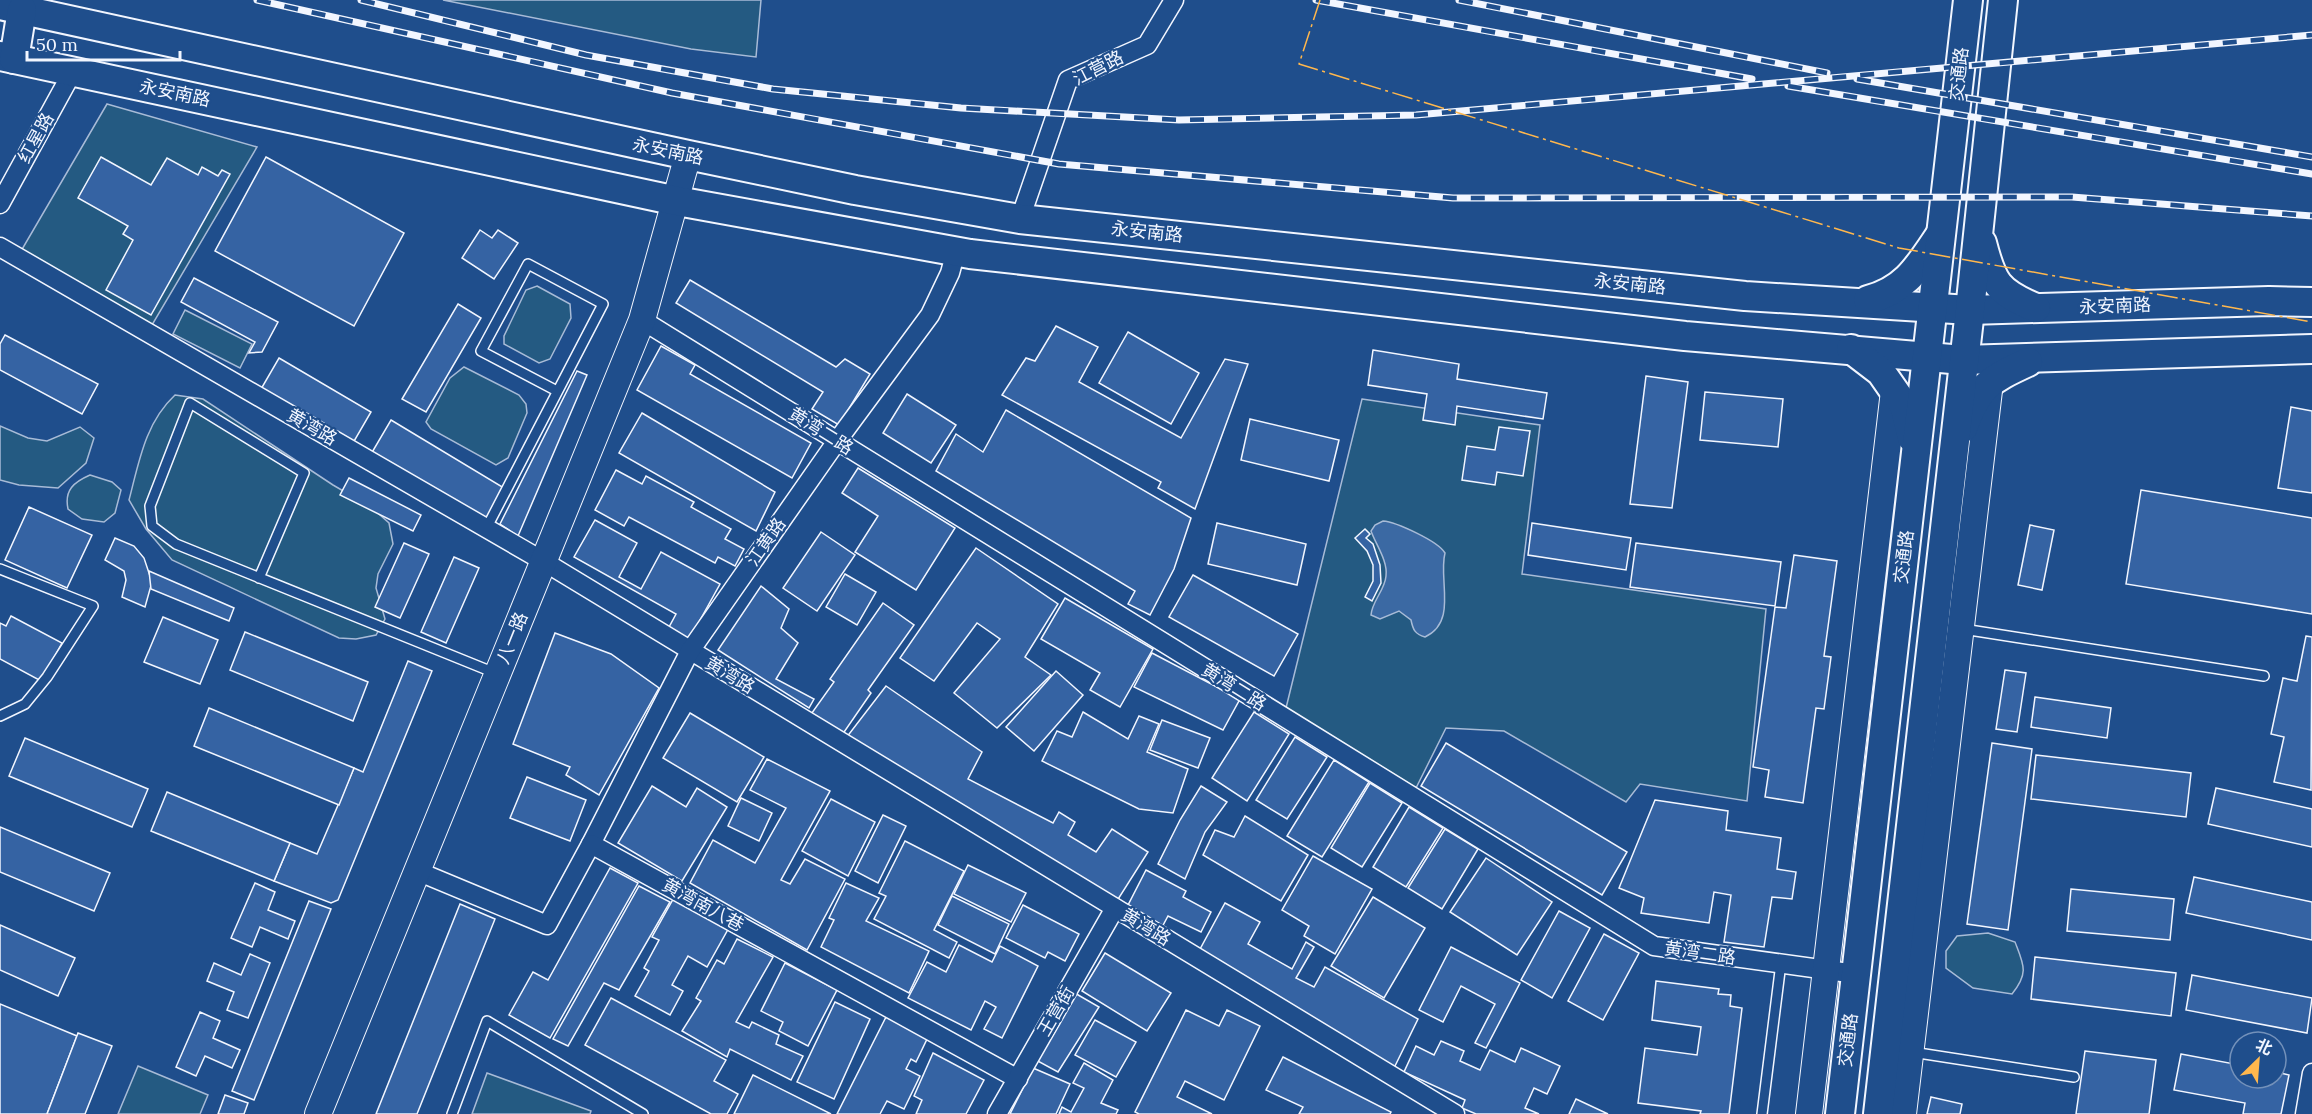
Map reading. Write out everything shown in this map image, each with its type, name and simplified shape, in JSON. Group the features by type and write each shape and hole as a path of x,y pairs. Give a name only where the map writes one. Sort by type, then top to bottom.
{"main road":[{"name":"交通路","path":"1840,1114 1968,0"},
{"name":"交通路","path":"1878,1114 1970,310 2002,0"},
{"name":"永安南路","path":"11,8 855,190 1020,219 1745,296 1970,310 2268,301 2312,302"},
{"path":"7,57 11,8"},
{"name":"永安南路","path":"7,57 676,201 956,251 1685,336 1963,360 2312,349"},
{"path":"1978,231 1991,278 2015,299 2036,308"},
{"path":"1858,302 1883,296 1909,279 1941,234"},
{"path":"1851,350 1881,372 1904,405 1916,455"},
{"path":"1952,458 1974,398 1996,376 2039,357"}],"street":[{"name":"江营路","path":"1020,219 1068,80 1147,45 1174,0"},
{"name":"红星路","path":"0,204 73,72"},
{"name":"八一路","path":"318,1114 642,320 688,155"},
{"name":"黄湾路","path":"0,247 543,561 1455,1114"},
{"name":"江黄路","path":"591,843 690,651 837,441 930,315 950,273 956,251"},
{"name":"黄湾二路","path":"642,320 1654,946 1856,974"},
{"path":"1903,1114 1990,382"},
{"path":"1809,1114 1894,391"},
{"path":"417,871 547,925 591,843"},
{"name":"黄湾南八巷","path":"591,843 1017,1079"},
{"name":"王营街","path":"998,1114 1115,908"},
{"path":"2305,1114 2312,1073"}],"lane":[{"path":"486,529 603,304 528,264 482,351 557,391"},
{"path":"260,578 304,472 190,403 150,506 152,526 176,544 260,578 498,674"},
{"path":"0,569 93,606 47,677 25,704 0,716"},
{"path":"1960,628 2264,676"},
{"path":"1762,1114 1781,963"},
{"path":"452,1114 487,1021 643,1114"},
{"path":"1910,1052 2074,1077"},
{"path":"621,1114 625,1103"}],"shaded area":[{"path":"443,0 761,0 756,57 691,49"},
{"path":"107,104 257,147 152,325 21,251"},
{"path":"537,286 570,304 571,318 550,359 539,363 504,344 504,336 526,290"},
{"path":"185,310 252,344 240,368 173,334"},
{"path":"464,367 519,395 526,404 527,413 508,458 496,465 431,429 426,422 450,378"},
{"path":"175,395 203,399 333,485 371,507 389,523 393,544 378,574 376,588 385,619 376,635 356,639 339,638 172,560 146,529 129,500 144,444 157,418"},
{"path":"1362,399 1540,425 1522,574 1766,609 1747,801 1640,784 1626,802 1504,731 1446,728 1416,788 1286,708"},
{"path":"0,426 28,438 47,441 80,427 94,438 86,463 58,488 19,485 0,480"},
{"path":"90,475 112,482 121,490 115,513 104,522 82,519 68,509 67,502 72,487"},
{"path":"1383,521 1416,533 1434,543 1445,553 1443,563 1444,611 1435,630 1425,637 1417,633 1411,620 1399,611 1380,619 1371,615 1385,581 1386,570 1371,531 1375,525"},
{"path":"1988,933 2015,942 2023,974 2012,994 1973,988 1946,968 1946,951 1957,936"},
{"path":"138,1066 208,1095 200,1114 118,1114"},
{"path":"487,1073 591,1111 590,1114 472,1114"}],"building":[{"path":"101,157 151,185 167,158 198,175 202,167 218,176 222,170 230,174 151,315 106,290 133,240 123,234 128,226 78,198"},
{"path":"266,157 404,233 354,326 215,251"},
{"path":"480,230 492,238 498,230 518,243 494,279 462,258"},
{"path":"194,278 278,322 262,352 249,353 255,342 181,302"},
{"path":"690,280 836,367 845,359 870,374 839,425 812,409 823,392 676,303"},
{"path":"458,304 481,318 426,412 402,399"},
{"path":"1056,326 1098,347 1079,382 1181,438 1225,359 1248,364 1195,509 1158,488 1161,482 1002,395 1026,358 1035,361"},
{"path":"1128,332 1199,373 1171,424 1099,383"},
{"path":"5,335 98,384 82,414 0,370 0,344"},
{"path":"661,346 695,365 690,374 811,443 792,478 637,390"},
{"path":"1373,350 1459,364 1457,379 1547,393 1543,419 1457,406 1455,425 1423,420 1427,394 1368,385"},
{"path":"279,358 371,412 353,443 261,389"},
{"path":"577,371 587,375 518,536 500,524"},
{"path":"1646,376 1688,382 1672,508 1630,504"},
{"path":"1705,392 1783,399 1778,447 1700,440"},
{"path":"907,394 956,425 931,463 883,433"},
{"path":"2291,407 2312,411 2312,493 2278,488"},
{"path":"1006,410 1191,518 1174,569 1150,615 1128,604 1135,591 936,471 956,434 983,452"},
{"path":"642,413 775,492 756,531 619,453"},
{"path":"1250,419 1339,440 1329,481 1241,460"},
{"path":"391,420 504,488 484,522 371,454"},
{"path":"1499,427 1530,431 1523,476 1497,472 1495,485 1462,480 1467,446 1495,450"},
{"path":"858,468 955,528 916,590 855,552 878,516 842,493"},
{"path":"616,470 642,484 646,476 694,502 691,507 731,529 725,539 744,549 735,566 718,557 715,563 629,517 624,526 595,510"},
{"path":"349,478 421,515 413,531 340,495"},
{"path":"2141,490 2312,518 2312,614 2126,584"},
{"path":"29,507 92,535 67,588 5,560"},
{"path":"595,520 637,543 619,577 641,589 661,552 720,584 689,640 668,629 676,614 574,557"},
{"path":"1217,523 1306,544 1297,585 1208,564"},
{"path":"1532,523 1631,538 1626,570 1528,555"},
{"path":"2030,525 2054,530 2042,590 2018,585"},
{"path":"1365,529 1370,534 1366,538 1373,544 1380,565 1381,583 1372,601 1365,597 1373,581 1373,565 1367,551 1355,538"},
{"path":"821,532 855,555 817,611 783,588"},
{"path":"115,538 134,546 144,558 152,582 145,607 122,597 126,580 124,571 105,560"},
{"path":"404,543 429,554 400,618 375,607"},
{"path":"1636,543 1781,562 1775,606 1630,587"},
{"path":"976,548 1058,604 1025,657 1051,675 997,728 954,693 1000,639 977,623 934,681 900,658"},
{"path":"1794,555 1837,561 1824,656 1831,657 1824,709 1816,708 1803,803 1765,797 1769,770 1753,767 1775,607 1786,608"},
{"path":"454,557 479,568 446,643 421,632"},
{"path":"149,571 234,608 229,621 151,589"},
{"path":"845,574 876,592 857,625 826,607"},
{"path":"1193,575 1298,634 1274,676 1169,617"},
{"path":"761,586 789,609 781,628 798,643 776,679 814,699 809,708 718,650"},
{"path":"1065,598 1153,649 1120,707 1090,690 1100,673 1041,639"},
{"path":"883,603 914,625 868,690 871,693 840,738 809,717 834,682 830,679"},
{"path":"11,616 62,643 41,681 0,659 0,623 6,626"},
{"path":"163,617 218,640 200,684 144,662"},
{"path":"245,632 368,682 353,721 230,670"},
{"path":"555,633 611,654 659,688 599,795 566,775 570,767 513,744"},
{"path":"2306,636 2312,637 2311,790 2274,782 2284,737 2271,734 2283,678 2297,681"},
{"path":"1152,653 1240,699 1223,730 1134,687"},
{"path":"408,661 432,671 338,900 331,903 274,881 290,843 317,854 354,768 363,772"},
{"path":"2005,670 2026,673 2017,732 1996,729"},
{"path":"1056,671 1083,695 1034,751 1006,727"},
{"path":"886,686 982,752 968,779 1053,823 1059,812 1075,822 1068,835 1096,852 1112,829 1148,852 1115,904 846,738"},
{"path":"2035,697 2111,708 2107,738 2031,727"},
{"path":"209,708 354,768 339,805 194,746"},
{"path":"1083,712 1128,739 1139,716 1159,724 1147,752 1188,769 1173,813 1139,809 1042,761 1057,731 1072,737"},
{"path":"1254,712 1289,734 1247,801 1212,778"},
{"path":"690,713 764,757 737,802 663,758"},
{"path":"1162,720 1210,738 1198,768 1150,750"},
{"path":"1295,737 1327,757 1287,819 1256,800"},
{"path":"25,738 148,789 132,827 9,776"},
{"path":"1446,743 1627,852 1602,895 1421,786"},
{"path":"1992,743 2032,749 2008,930 1967,924"},
{"path":"2036,755 2191,773 2186,817 2031,799"},
{"path":"767,759 830,791 781,880 790,884 805,859 845,879 807,950 690,883 713,840 755,863 786,808 750,790"},
{"path":"1334,760 1369,782 1322,857 1287,836"},
{"path":"527,777 586,800 570,841 510,818"},
{"path":"1370,783 1402,803 1362,867 1331,848"},
{"path":"652,786 686,807 697,788 727,807 682,881 618,843"},
{"path":"1201,786 1227,802 1205,832 1185,879 1158,864 1180,820"},
{"path":"2216,788 2312,809 2312,847 2208,824"},
{"path":"167,792 290,843 274,881 151,831"},
{"path":"741,798 772,813 759,841 728,826"},
{"path":"831,799 875,822 848,876 802,851"},
{"path":"1655,800 1728,811 1726,830 1781,838 1777,869 1796,872 1792,899 1772,897 1764,947 1724,942 1731,895 1714,892 1709,923 1641,913 1644,898 1619,888"},
{"path":"1409,807 1443,828 1406,887 1373,867"},
{"path":"883,815 906,826 878,883 855,871"},
{"path":"1245,816 1308,855 1281,901 1203,855 1215,830 1234,837"},
{"path":"0,827 110,873 94,911 0,872"},
{"path":"1445,829 1478,849 1442,909 1408,888"},
{"path":"905,841 964,871 934,930 957,942 949,958 874,919 886,896 879,893"},
{"path":"1313,856 1372,889 1335,954 1304,936 1309,926 1282,910"},
{"path":"1486,858 1552,902 1517,955 1450,912"},
{"path":"968,865 1026,893 1011,922 954,894"},
{"path":"610,868 638,883 550,1038 509,1015 533,972 548,980"},
{"path":"1146,870 1186,891 1183,897 1211,912 1201,932 1168,916 1161,929 1125,911"},
{"path":"2194,877 2312,902 2312,940 2186,913"},
{"path":"255,883 275,892 268,910 295,921 288,939 260,927 252,947 231,938"},
{"path":"846,883 879,898 866,921 929,951 909,993 821,947 834,920 829,918"},
{"path":"639,886 670,902 619,990 604,983 568,1046 553,1039"},
{"path":"2071,889 2174,899 2170,940 2067,931"},
{"path":"676,894 731,924 707,967 688,956 672,985 683,991 670,1015 635,996 649,971 644,968 659,940 652,937"},
{"path":"952,896 1009,924 995,954 938,925"},
{"path":"1373,897 1425,928 1384,998 1331,966"},
{"path":"309,901 331,909 254,1100 232,1091"},
{"path":"1225,903 1260,922 1248,944 1292,969 1306,942 1314,947 1296,978 1314,987 1325,967 1418,1019 1394,1068 1199,951"},
{"path":"460,904 495,919 417,1114 376,1114"},
{"path":"1023,905 1079,934 1065,961 1048,952 1045,958 1006,938"},
{"path":"1559,911 1590,928 1552,998 1521,980"},
{"path":"0,925 75,958 58,996 0,970"},
{"path":"1604,934 1639,953 1603,1020 1568,1001"},
{"path":"737,939 773,957 736,1022 749,1028 752,1022 779,1035 776,1044 803,1056 791,1080 730,1049 727,1057 682,1031 701,1001 696,998 717,960 724,964"},
{"path":"959,945 992,962 1000,946 1038,966 1002,1038 984,1029 996,1007 985,1001 971,1030 908,998 927,962 946,972"},
{"path":"1451,947 1520,983 1486,1048 1475,1043 1495,1004 1461,986 1443,1022 1419,1010"},
{"path":"1105,953 1171,993 1147,1031 1082,991"},
{"path":"250,954 270,963 248,1018 227,1010 234,992 207,981 214,963 241,975"},
{"path":"2035,957 2176,973 2171,1016 2031,999"},
{"path":"785,963 837,990 808,1046 779,1031 783,1022 761,1011"},
{"path":"2192,975 2312,998 2307,1033 2186,1010"},
{"path":"1656,981 1719,989 1718,994 1731,995 1730,1006 1742,1008 1729,1114 1700,1114 1701,1111 1638,1103 1645,1048 1697,1055 1701,1027 1652,1020"},
{"path":"1073,992 1099,1007 1058,1072 1034,1059"},
{"path":"611,998 726,1060 714,1081 738,1094 727,1114 711,1114 585,1045"},
{"path":"835,1002 870,1019 834,1099 797,1082"},
{"path":"0,1004 77,1036 47,1114 0,1114"},
{"path":"1186,1010 1219,1026 1227,1010 1260,1026 1224,1100 1185,1081 1177,1097 1212,1114 1139,1114 1135,1112"},
{"path":"200,1012 220,1021 213,1038 240,1050 232,1068 205,1056 196,1076 176,1067"},
{"path":"886,1017 928,1037 916,1062 911,1059 906,1069 920,1076 904,1109 887,1101 880,1114 837,1114"},
{"path":"1095,1020 1136,1042 1116,1077 1075,1055"},
{"path":"78,1033 112,1046 85,1114 47,1114"},
{"path":"1441,1041 1464,1051 1460,1061 1480,1070 1490,1050 1515,1062 1521,1048 1560,1066 1547,1094 1534,1088 1525,1108 1539,1114 1476,1114 1462,1108 1465,1100 1404,1072 1416,1046 1434,1055"},
{"path":"2085,1051 2156,1060 2149,1114 2076,1114"},
{"path":"933,1053 984,1080 966,1114 916,1114 922,1100 914,1096"},
{"path":"2181,1054 2228,1063 2228,1090 2286,1090 2281,1114 2243,1114 2245,1103 2174,1090"},
{"path":"1283,1057 1391,1112 1390,1114 1299,1114 1303,1107 1266,1090"},
{"path":"1084,1063 1113,1080 1101,1103 1118,1110 1116,1114 1059,1114 1062,1107 1071,1112 1084,1088 1073,1083"},
{"path":"1033,1068 1070,1084 1056,1114 1010,1114"},
{"path":"753,1075 831,1114 734,1114"},
{"path":"225,1095 248,1103 244,1114 218,1114"},
{"path":"1931,1097 1962,1104 1960,1114 1927,1114"},
{"path":"1576,1099 1608,1114 1569,1114"}],"railway":[{"path":"257,0 672,93 1059,164 1453,198 2072,197 2312,216"},
{"path":"361,0 586,55 773,89 961,108 1179,120 1416,115 2312,35"},
{"path":"1316,0 1752,79"},
{"path":"1459,0 1827,73"},
{"path":"1857,79 2312,157"},
{"path":"1788,86 2312,174"}],"power":[{"path":"1320,0 1299,64 1899,248 2312,322"}]}
